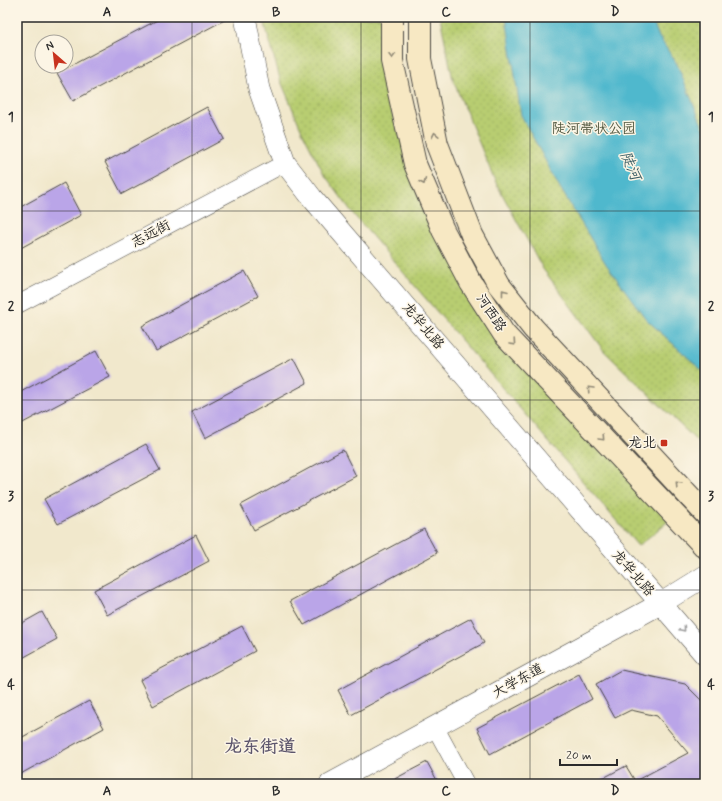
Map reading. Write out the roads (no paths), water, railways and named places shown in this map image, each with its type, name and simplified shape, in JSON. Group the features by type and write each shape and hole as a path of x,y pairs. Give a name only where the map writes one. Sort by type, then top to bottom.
{"main road":[{"name":"河西路","path":"392,17 392,61 415,164 443,230 471,284 504,334 705,547"},
{"name":"河西路","path":"420,17 420,60 437,144 472,235 499,285 533,328 705,513"}],"street":[{"name":"龙华北路","path":"245,17 260,89 285,163 312,198 705,655"},
{"name":"志远街","path":"17,305 285,163"},
{"name":"大学东道","path":"330,784 660,604 705,576"},
{"path":"435,727 466,784"}],"water":[{"name":"陡河","path":"506,17 651,17 659,37 677,64 705,132 705,373 646,319 606,264 559,186 521,115"}],"place":[{"name":"龙北","path":"664,443"}],"district":[{"name":"龙东街道","path":"260,747"}],"park label":[{"name":"陡河带状公园","path":"594,129"}]}
